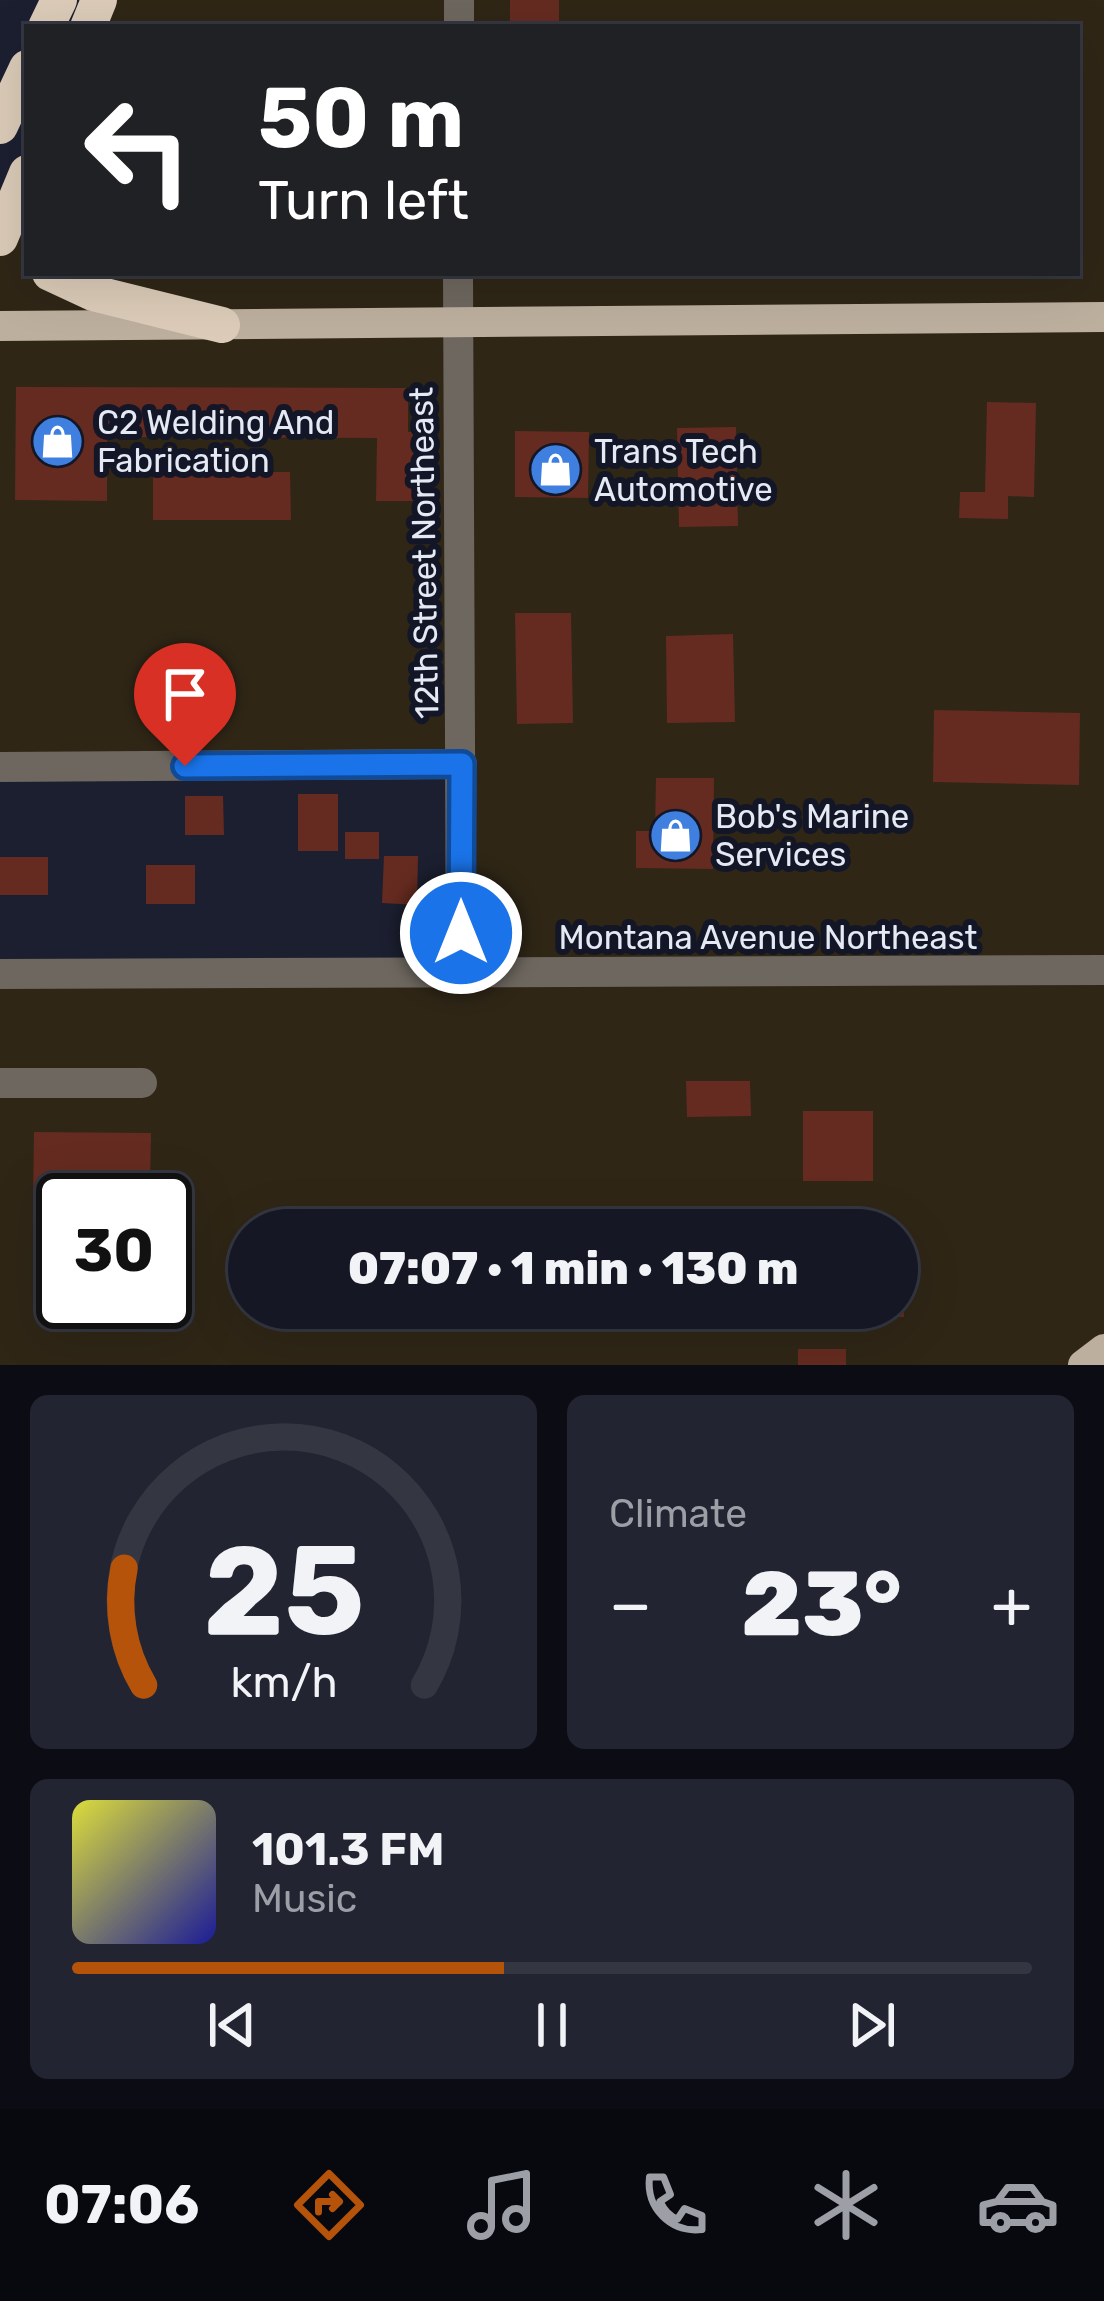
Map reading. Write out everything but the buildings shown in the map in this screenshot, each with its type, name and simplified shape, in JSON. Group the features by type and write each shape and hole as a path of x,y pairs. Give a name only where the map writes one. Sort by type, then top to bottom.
{"highway":[{"path":"0,126 24,74"},
{"path":"0,238 22,185"},
{"path":"56,276 93,293 222,326"}],"main road":[{"path":"0,326 1104,317"},
{"path":"1083,1365 1104,1349"}],"street":[{"name":"12th Street Northeast","path":"458,276 461,976"},
{"path":"0,766 462,764"},
{"name":"Montana Avenue Northeast","path":"0,974 461,976 1104,970"},
{"path":"0,1083 142,1083"}],"shaded area":[{"path":"99,0 1104,0 1104,1345 1079,1365 0,1365 0,974 460,975 462,764 0,767 0,238 24,180 24,276 1080,276 1080,24 89,24"}],"place":[{"name":"C2 Welding And Fabrication","path":"58,441"},
{"name":"Trans Tech Automotive","path":"555,470"},
{"name":"Bob's Marine Services","path":"676,835"}],"route":[{"path":"185,766 462,764 461,933"}]}
